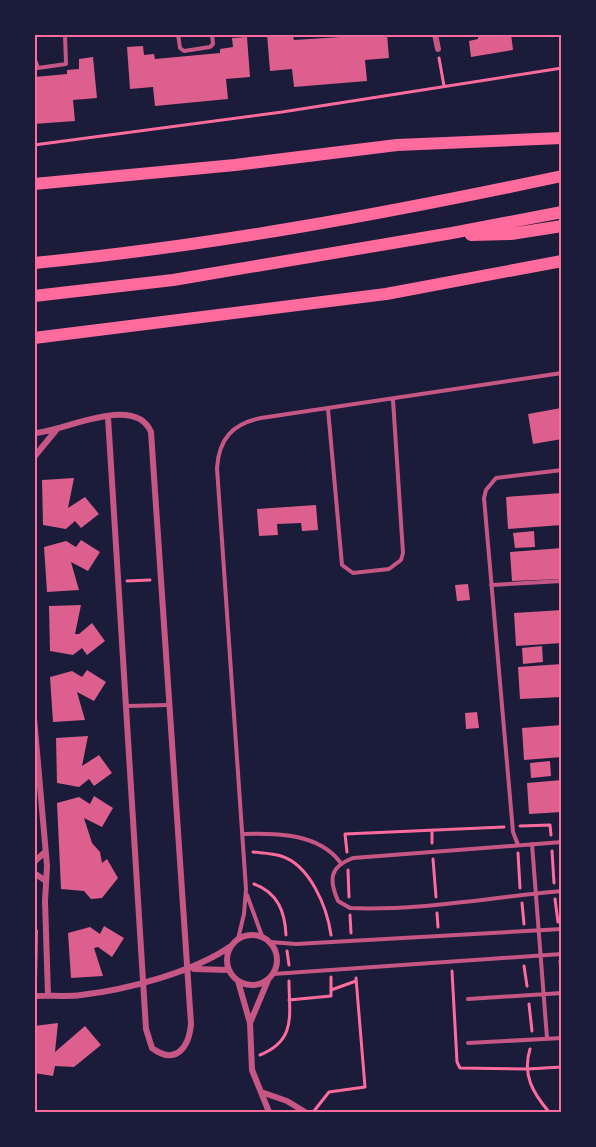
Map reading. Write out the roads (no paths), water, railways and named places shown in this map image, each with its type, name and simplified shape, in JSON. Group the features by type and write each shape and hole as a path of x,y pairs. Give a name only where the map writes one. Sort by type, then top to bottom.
{"main road":[{"path":"34,184 235,165 397,145 561,138"},
{"path":"34,263 166,249 270,234 561,176"},
{"path":"34,296 173,280 452,233 561,212"},
{"path":"452,233 511,234 561,226"},
{"path":"34,338 386,294 561,261"}],"street":[{"path":"435,34 438,50"},
{"path":"34,433 57,429 82,419 108,417 137,416 148,425 151,432 190,1035 183,1050 175,1054 159,1053 148,1041 108,417"},
{"path":"34,457 57,429"},
{"path":"34,718 37,783 45,852 48,995"},
{"path":"34,862 45,852"},
{"path":"34,873 46,881"},
{"path":"34,996 81,995 144,982 187,970 231,946 238,939 250,935 262,936 270,942 277,957 250,1023"},
{"path":"231,946 228,954 229,970 238,981 250,1023 249,1059 268,1113"},
{"path":"187,970 229,970"},
{"path":"238,981 253,985 270,976"},
{"path":"261,1092 287,1101 305,1113"}],"lane":[{"path":"34,57 38,68 66,64 65,34"},
{"path":"178,34 180,48 184,51 212,46 212,34"},
{"path":"238,939 244,914 246,889 217,468 218,453 223,440 233,428 246,421 561,373"},
{"path":"328,409 342,565 353,573 388,569 400,560 403,553 393,400"},
{"path":"518,845 513,832 491,585 486,490 490,483 504,476 561,470"},
{"path":"491,585 561,581"},
{"path":"127,706 168,705"},
{"path":"243,834 276,833 292,836 322,848 340,862"},
{"path":"561,842 348,859 340,862 333,872 334,892 338,901 350,908 437,906 536,891 561,891"},
{"path":"532,844 547,1038"},
{"path":"246,889 262,936"},
{"path":"270,942 287,944 332,942 561,929"},
{"path":"270,976 540,953 560,954"},
{"path":"468,999 561,993"},
{"path":"468,1043 561,1038"}]}
